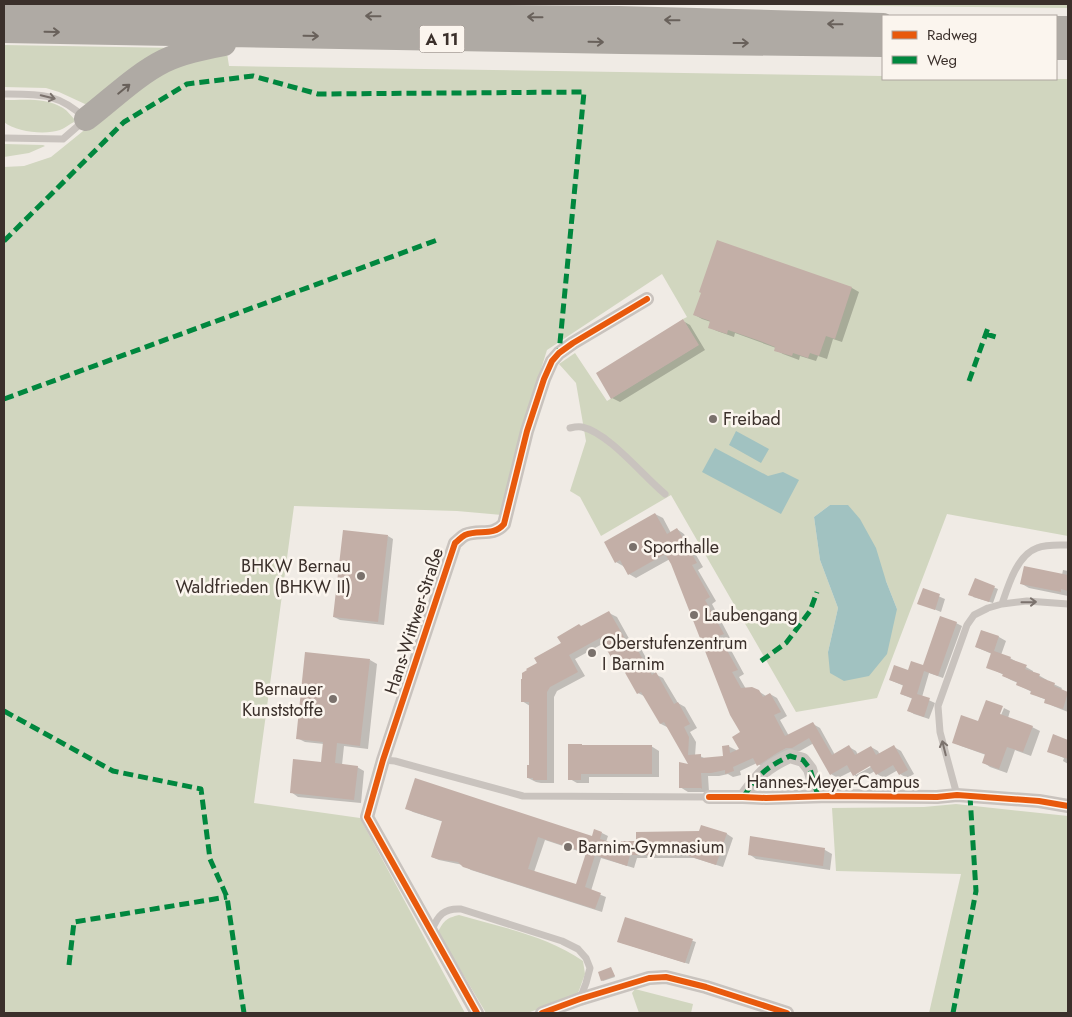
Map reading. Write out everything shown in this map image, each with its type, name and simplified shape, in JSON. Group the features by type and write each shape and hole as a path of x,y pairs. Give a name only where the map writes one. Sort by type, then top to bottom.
{"highway":[{"path":"555,4 604,10 619,18"},
{"name":"A 11","path":"4,9 619,18 882,25"},
{"name":"A 11","path":"4,31 882,45"},
{"path":"86,119 141,76 165,61 192,51 262,35"}],"street":[{"name":"Hans-Wittwer-Straße","path":"477,1013 367,817 375,784 455,543 467,534 500,530 504,524 527,431 552,361 559,353 573,343 647,299"},
{"path":"743,797 763,771 774,763 790,756 803,760 810,769 818,796"},
{"name":"Hannes-Meyer-Campus","path":"709,797 937,797 957,794 1039,801 1068,806"},
{"path":"542,1013 649,978 666,977 706,986 787,1013"}],"lane":[{"path":"4,94 38,94 57,99 75,109 86,119 63,139 4,138"},
{"path":"570,428 581,427 598,433 665,494"},
{"path":"1002,604 1007,588 1026,554 1036,548 1051,544 1068,545"},
{"path":"957,794 940,732 938,706 967,625 974,615 1002,604 1028,600 1068,604"},
{"name":"Hannes-Meyer-Campus","path":"383,760 395,761 523,796 709,797"},
{"path":"431,932 440,915 453,909 461,909 562,940 578,949 586,958 590,968 580,999"}],"green space":[{"path":"705,4 1068,4 1068,8"},
{"path":"4,45 179,48 96,103 85,104 46,88 4,87"},
{"path":"227,53 229,66 882,76 882,80 1068,79 1068,536 947,514 877,698 796,712 671,495 601,536 580,497 570,491 586,441 576,383 559,364 575,353 607,401 698,345 683,319 687,317 662,274 547,350 524,423 502,515 457,511 294,506 254,803 360,818 465,1013 4,1013 4,167 24,166 51,157 156,72","holes":["830,505 886,581 897,609 828,652 838,608 820,560 814,517"]},
{"path":"4,100 49,102 65,109 75,120 54,132 23,130 4,122"},
{"path":"4,144 45,146 29,153 4,157"},
{"path":"956,804 1068,816 1068,1013 929,1013 961,874 836,871 832,808 924,807"},
{"path":"459,915 539,939 569,952 583,961 585,974 577,996 527,1013 486,1013 438,932 446,920"},
{"path":"635,989 693,1004 691,1013 639,1013 632,993"}],"water":[{"path":"736,431 769,449 761,463 729,445"},
{"path":"715,448 768,476 783,472 799,480 781,514 702,472"},
{"path":"830,505 848,505 860,519 876,548 897,609 887,654 869,676 844,681 830,673 828,652 838,608 820,560 814,517"}],"building":[{"path":"717,240 852,287 835,339 826,336 819,356 810,353 808,358 793,353 792,356 774,351 775,347 760,341 728,330 727,334 708,328 710,321 693,315"},
{"path":"683,319 699,345 611,399 596,373"},
{"path":"655,513 667,534 677,528 697,563 692,565 710,597 705,600 724,634 719,636 738,670 732,672 741,688 752,687 759,690 763,697 770,693 781,712 774,715 785,736 813,722 832,755 849,745 855,755 871,746 876,755 894,745 908,770 899,775 893,765 876,775 870,766 853,776 847,765 830,775 809,738 792,748 786,748 757,766 753,758 733,767 734,771 725,774 725,770 701,773 702,789 679,788 679,762 688,764 664,722 660,724 641,692 637,694 619,662 615,664 600,638 569,655 578,672 550,687 547,692 547,780 527,778 527,765 529,765 529,702 521,702 522,673 537,663 534,658 561,643 557,637 579,624 581,626 609,611 628,644 633,642 652,675 656,672 674,704 678,702 690,724 684,727 689,737 688,755 701,754 701,758 723,756 722,746 729,745 730,753 739,749 732,737 740,732 730,715 671,564 665,554 628,575 620,560 615,563 604,542"},
{"name":"BHKW Bernau Waldfrieden (BHKW II)","path":"343,530 388,535 378,622 333,617"},
{"path":"1024,566 1068,575 1068,591 1061,589 1061,592 1020,584"},
{"path":"975,578 995,586 989,602 968,595"},
{"path":"923,588 940,594 935,610 917,604"},
{"path":"940,616 957,622 938,676 924,671 917,694 930,698 924,717 907,711 912,698 900,694 903,685 889,680 894,665 908,670 911,661 923,665"},
{"path":"981,630 999,636 994,651 1027,665 1025,669 1040,674 1039,677 1055,683 1054,686 1068,692 1063,709 1044,703 1045,699 1030,694 1031,691 1016,685 1017,682 1002,676 1003,674 986,668 991,653 975,647"},
{"name":"Bernauer Kunststoffe","path":"305,652 370,659 360,746 337,743 335,763 358,766 354,800 290,793 293,759 321,762 323,742 296,739"},
{"path":"986,700 1003,706 1000,714 1033,726 1023,752 1007,747 999,769 982,763 985,754 952,743 961,715 978,721"},
{"path":"1053,734 1068,740 1068,759 1047,752"},
{"path":"568,744 652,745 652,774 581,774 581,780 568,780"},
{"path":"415,778 592,836 594,829 602,832 600,839 620,845 621,841 636,841 636,832 699,831 701,825 727,833 716,865 686,855 630,855 627,866 595,855 585,887 601,893 595,909 463,867 458,862 431,857 442,821 405,809","holes":["538,837 586,853 576,884 528,869"]},
{"path":"750,836 825,848 823,866 748,855"},
{"path":"625,917 693,939 685,963 617,942"},
{"path":"611,967 615,976 601,981 598,972"}],"marked path":[{"path":"4,241 124,122 187,84 253,76 318,94 584,92 559,353"},
{"path":"4,399 440,239"},
{"path":"969,381 989,325"},
{"path":"986,334 999,338"},
{"path":"761,661 786,643 810,611 817,592"},
{"path":"4,711 113,771 201,789 210,859 227,897 244,1013"},
{"path":"743,797 763,773 774,764 790,756 803,760 810,769 818,796"},
{"path":"953,1013 976,891 970,796"},
{"path":"69,965 74,922 227,897"}],"cycle path":[{"path":"477,1013 367,817 383,760 455,543 470,533 491,532 504,524 527,431 552,361 559,353 573,343 647,299"},
{"path":"709,797 937,797 957,795 1039,801 1068,806"},
{"path":"542,1013 649,978 666,977 706,987 787,1013"}],"place":[{"name":"Freibad","path":"713,419"},
{"name":"Sporthalle","path":"633,547"},
{"name":"BHKW Bernau Waldfrieden (BHKW II)","path":"361,576"},
{"name":"Laubengang","path":"694,615"},
{"name":"Oberstufenzentrum I Barnim","path":"592,653"},
{"name":"Bernauer Kunststoffe","path":"333,699"},
{"name":"Barnim-Gymnasium","path":"568,847"}]}
